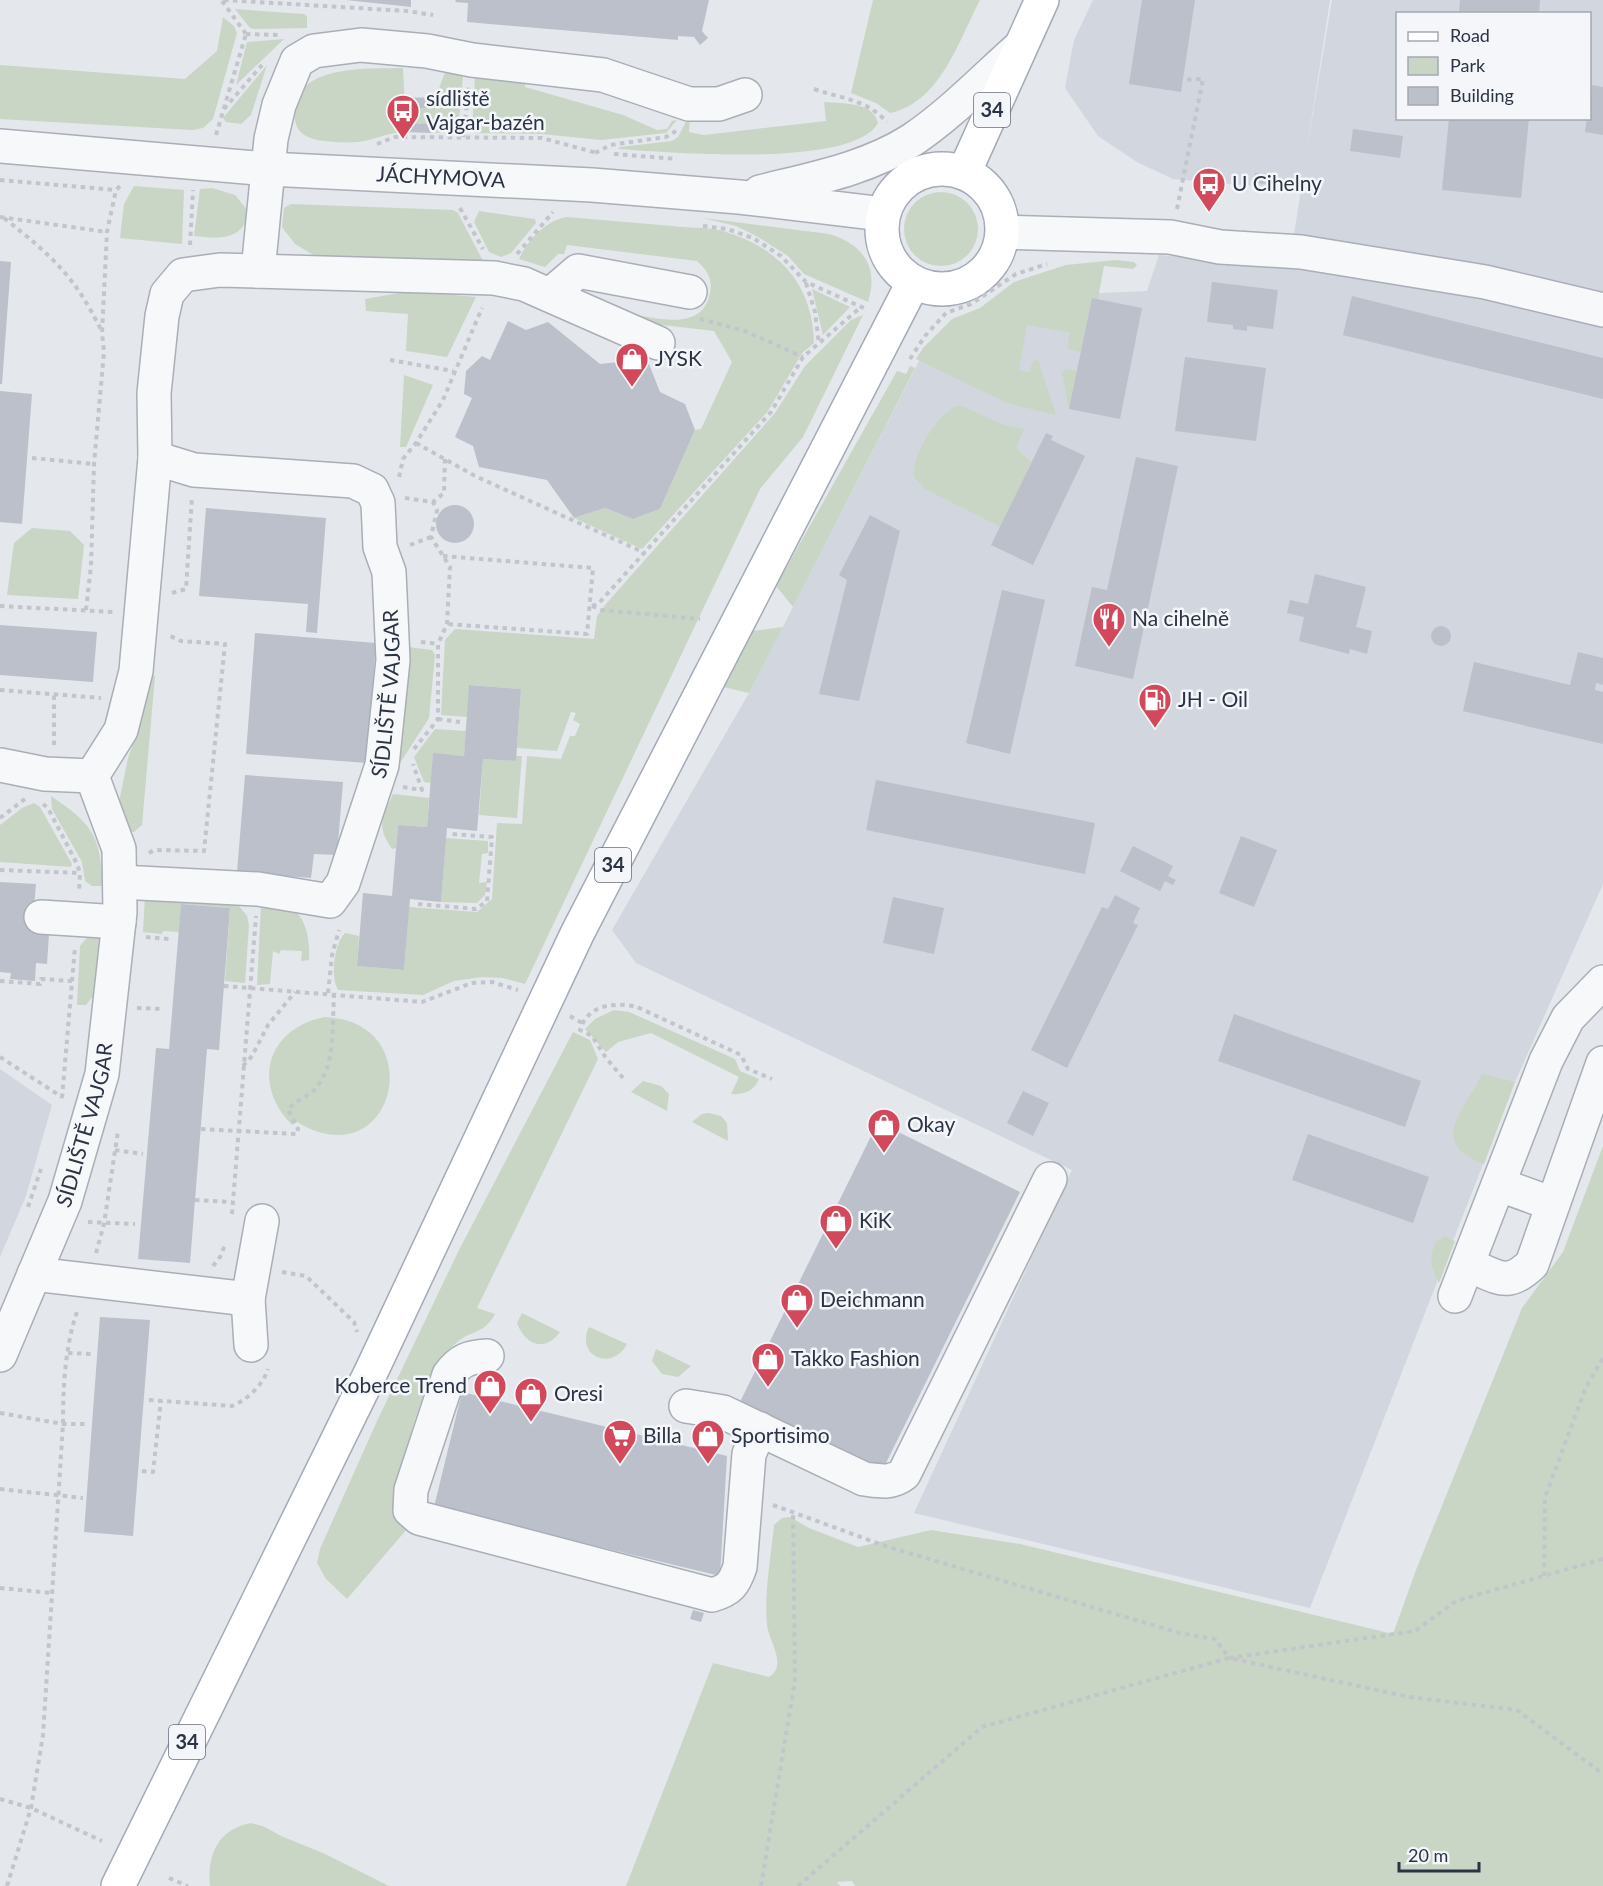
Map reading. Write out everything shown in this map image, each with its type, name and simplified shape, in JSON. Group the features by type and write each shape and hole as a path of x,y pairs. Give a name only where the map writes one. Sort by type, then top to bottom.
{"main road":[{"name":"34","path":"964,173 1042,0"},
{"path":"948,169 964,173 988,190 997,203 1003,232 999,249 992,264 980,277 964,286 947,290 930,289 914,283 898,270 887,254 882,234 884,214 900,185 915,175 931,170 948,169"},
{"name":"34","path":"118,1886 371,1372 577,934 914,283"}],"street":[{"path":"258,271 268,169 276,116 289,76 297,61 314,51 361,45 427,51 472,60 603,75 689,104 719,104 745,95"},
{"path":"740,197 860,165 910,141 929,128 1020,47"},
{"name":"JÁCHYMOVA","path":"0,146 268,169 555,182 740,197 884,214"},
{"path":"1003,232 1170,237 1220,247 1301,252 1485,282 1603,310"},
{"path":"0,765 52,775 92,776 121,730 136,672 132,612 155,458 154,393 162,316 167,294 183,275 220,270 258,271 500,264 524,284 658,343"},
{"path":"550,295 578,272 690,292"},
{"path":"155,458 194,470 353,481 390,496"},
{"name":"SÍDLIŠTĚ VAJGAR","path":"131,882 258,889 330,901 343,883 381,765 393,660 389,572 380,547 390,496"},
{"name":"SÍDLIŠTĚ VAJGAR","path":"0,1355 65,1201 102,1074 129,929 131,882 92,776"},
{"path":"41,917 129,929"},
{"path":"1455,1296 1500,1185 1546,1061 1568,1018 1603,982"},
{"path":"1468,1265 1506,1279 1518,1277 1532,1264 1603,1063"},
{"path":"686,1406 723,1412 864,1479 886,1482 897,1480 904,1474 1050,1179"},
{"path":"1500,1185 1553,1204"},
{"path":"251,1345 248,1299 262,1221"},
{"path":"34,1274 248,1299"},
{"path":"487,1356 469,1357 458,1363 449,1375 411,1490 410,1510 419,1518 712,1594 727,1590 734,1584 740,1567 749,1454 760,1429"}],"path":[{"path":"223,0 407,11 433,15"},
{"path":"223,0 246,34"},
{"path":"246,34 292,35"},
{"path":"227,136 215,136 246,34"},
{"path":"221,112 268,58"},
{"path":"463,137 472,60"},
{"path":"1170,237 1189,158 1203,80 1183,80"},
{"path":"814,89 875,108 890,124"},
{"path":"594,153 610,145 666,137 674,133 684,120 689,104"},
{"path":"370,147 395,137 542,138 594,153 677,159"},
{"path":"0,180 116,190 107,232 102,333 104,352 94,464 91,566 86,610"},
{"path":"189,274 193,183"},
{"path":"459,205 500,264"},
{"path":"445,457 444,493 433,502 390,496 403,459 443,400 453,371 500,264 553,212"},
{"path":"2,217 107,232"},
{"path":"2,217 37,243 70,276 86,299 102,333"},
{"path":"592,606 599,603 645,554 771,412 803,357 861,307 806,282 781,256 753,238 726,229 696,226"},
{"path":"908,361 925,336 946,313 971,304 1016,274 1054,263"},
{"path":"806,282 815,312 819,344"},
{"path":"690,292 694,317 746,331 803,357"},
{"path":"390,360 453,371"},
{"path":"416,443 445,457 475,476 645,554"},
{"path":"32,458 94,464"},
{"path":"422,790 410,755 438,719 438,644 447,624 450,567 430,537 437,510 433,502"},
{"path":"404,547 430,537"},
{"path":"442,556 593,568 592,606 587,634 447,624"},
{"path":"0,606 164,612 165,632 170,637 181,641 225,644 204,851 151,852 131,882"},
{"path":"592,606 602,610 700,619"},
{"path":"0,690 105,698"},
{"path":"54,694 54,755"},
{"path":"438,719 460,722"},
{"path":"0,818 31,794"},
{"path":"0,870 80,873 48,808 40,801"},
{"path":"418,904 476,909 487,901 492,837 452,834"},
{"path":"195,1200 232,1202 258,889"},
{"path":"328,993 332,955 342,922"},
{"path":"129,929 169,939"},
{"path":"0,981 40,984 41,979 72,981 62,1097 59,1108"},
{"path":"224,986 422,1002 472,983 492,982 515,989"},
{"path":"243,1066 252,1056 268,1025 295,991"},
{"path":"201,1129 297,1134 298,1129 288,1110 293,1103 313,1091 327,1070 334,996"},
{"path":"623,1078 606,1058 592,1036 580,1030 582,1023 601,1006 619,1003 637,1007 741,1055 748,1069 772,1079"},
{"path":"134,1008 164,1009"},
{"path":"0,1056 62,1097"},
{"path":"135,1224 104,1224 116,1151 143,1154"},
{"path":"27,1210 43,1162"},
{"path":"175,1291 209,1269 220,1257 226,1239"},
{"path":"255,1266 306,1276 354,1322 371,1372"},
{"path":"7,1886 31,1808 43,1735 63,1424 63,1383 71,1327 88,1282"},
{"path":"149,1401 232,1406 242,1402 267,1375 271,1362 251,1345"},
{"path":"68,1353 92,1354"},
{"path":"1544,1576 1545,1497 1586,1387 1603,1358"},
{"path":"142,1471 153,1472 161,1400"},
{"path":"0,1413 63,1424 88,1424"},
{"path":"0,1489 83,1498"},
{"path":"747,1497 946,1565 1180,1633 1215,1639 1229,1658 1409,1697 1516,1710 1603,1774"},
{"path":"761,1886 795,1680 793,1511"},
{"path":"798,1886 982,1726 1229,1658 1415,1631 1456,1601 1603,1559"},
{"path":"0,1588 52,1593"},
{"path":"0,1799 31,1808 102,1841"},
{"path":"169,1878 188,1886"}],"shaded area":[{"name":"U Cihelny","path":"1093,0 1330,0 1306,155 1332,0 1603,0 1603,884 1515,1082 1310,1608 914,1513 1072,1170 636,963 612,930 749,693 920,359 1014,297 1147,291 1159,255 1289,266 1301,190 1173,179 1137,162 1098,136 1065,88 1074,40"},
{"path":"0,1069 52,1105 26,1196 0,1257"}],"green space":[{"path":"873,0 980,0 946,68 935,83 922,97 907,107 890,113 876,103 851,93"},
{"path":"235,9 304,14 307,16 307,28 250,28"},
{"path":"223,17 234,26 237,33 213,119 203,128 192,130 0,119 0,65 185,79 217,51"},
{"path":"284,39 236,85 247,42"},
{"path":"267,65 251,115 241,124 226,122 223,118"},
{"path":"403,68 405,107 436,108 436,97 445,72 463,75 458,132 432,133 432,124 404,123 403,132 358,142 343,142 313,139 305,136 298,128 295,120 296,101 304,88 317,79 351,70"},
{"path":"475,77 525,81 525,87 623,115 657,130 667,129 672,121 677,120 666,133 601,140 541,134 475,133 472,131"},
{"path":"824,102 863,107 875,116 878,123 862,137 834,147 797,152 715,154 618,149 672,141 678,137 690,114 689,132 704,135 826,121"},
{"path":"134,186 184,190 182,244 120,238 124,204"},
{"path":"212,188 235,195 248,211 246,221 236,233 228,236 212,238 194,236 200,189"},
{"path":"941,192 955,195 967,203 975,215 978,229 975,243 967,255 955,263 941,266 927,263 915,255 907,243 904,229 907,215 915,203 927,195"},
{"path":"291,204 453,210 458,213 483,261 315,256 295,244 282,227 284,208"},
{"path":"479,211 535,219 536,223 511,253 501,257 489,252 474,222"},
{"path":"567,217 711,229 743,238 776,258 789,271 807,303 812,322 814,343 802,353 768,411 642,549 574,518 605,508 633,519 660,509 695,430 701,429 732,362 714,331 646,323 630,314 678,320 698,313 706,305 711,283 706,271 697,261 567,245 564,254 558,254 545,267 519,259 538,232 552,222"},
{"path":"703,218 829,234 841,238 859,251 869,268 871,289 868,302 804,274 788,256 758,237 736,226"},
{"path":"1115,260 1134,262 1137,265 1133,269 1104,266 1098,299 1092,298 1081,352 1067,349 1070,333 1027,325 1019,370 1029,373 1033,361 1038,360 1056,415 1007,403 916,359 923,348 952,319 980,308 1014,282 1066,265"},
{"path":"812,289 850,307 823,335"},
{"path":"410,291 476,297 447,357 406,351 408,314 366,311 365,299"},
{"path":"863,315 803,437 760,489 525,984 503,978 482,977 454,981 423,995 338,990 334,977 334,961 338,945 345,933 359,936 357,966 404,970 409,907 477,912 492,899 497,823 522,824 527,756 561,759 570,736 575,736 580,724 573,720 576,713 571,712 557,751 517,748 521,689 470,685 467,717 441,715 445,640 455,629 594,639 597,616 605,605 775,413 805,366 851,320"},
{"path":"910,366 915,368 793,607 776,586 897,371 906,374"},
{"path":"1067,369 1077,371 1069,409 1062,372"},
{"path":"404,375 433,385 406,447 400,447"},
{"path":"956,406 965,407 1001,424 1024,429 1016,448 1031,462 1001,527 925,489 914,477 917,458 927,437 941,418"},
{"path":"32,528 70,531 84,545 78,599 7,595 14,543"},
{"path":"783,627 749,693 723,687 752,631"},
{"path":"400,646 432,650 435,655 429,718 393,774"},
{"path":"149,676 155,676 142,825 134,832 128,832 119,802 128,758 142,720"},
{"path":"435,729 466,731 464,756 433,754 431,783 424,782 414,757"},
{"path":"516,756 522,756 517,818 479,815 483,759 515,761"},
{"path":"393,794 429,798 427,827 398,825 396,848 392,849 384,834 382,822"},
{"path":"51,796 76,815 92,832 100,854 103,886 92,886 85,881 82,862 52,809"},
{"path":"34,803 40,807 72,864 71,867 0,862 0,825 22,808"},
{"path":"446,838 488,841 488,853 482,854 479,883 487,882 485,895 477,903 441,902"},
{"path":"145,895 235,901 247,916 249,925 245,983 225,981 230,908 181,904 179,932 163,931 162,934 143,932"},
{"path":"261,905 284,906 296,912 307,931 309,960 301,961 302,951 281,950 279,954 273,951 270,984 257,985"},
{"path":"90,934 99,936 94,995 86,1005 77,1005 80,946"},
{"path":"614,1010 629,1012 735,1059 740,1071 759,1079 748,1091 731,1094 739,1077 651,1033 618,1042 606,1052 585,1029 595,1019"},
{"path":"325,1017 359,1025 380,1043 389,1068 388,1093 377,1116 358,1131 331,1135 297,1122 292,1125 279,1109 272,1092 269,1076 271,1060 278,1045 305,1023"},
{"path":"573,1032 590,1040 598,1059 477,1308 495,1314 486,1326 461,1339 446,1354 422,1400 394,1496 396,1509 407,1529 347,1599 326,1579 317,1563 320,1549 377,1421 459,1250"},
{"path":"1482,1074 1515,1082 1484,1164 1466,1155 1457,1145 1453,1135 1460,1112"},
{"path":"643,1081 661,1086 669,1094 667,1111 631,1092"},
{"path":"702,1114 721,1116 727,1123 728,1141 692,1122"},
{"path":"1603,1146 1603,1886 855,1886 852,1881 837,1882 840,1886 626,1886 713,1663 769,1677 777,1666 776,1653 768,1632 766,1600 774,1525 782,1518 790,1517 809,1528 858,1547 931,1530 1020,1544 1393,1634 1416,1570 1522,1308 1563,1252"},
{"path":"1445,1237 1455,1241 1439,1283 1432,1267 1432,1253 1435,1242"},
{"path":"522,1313 560,1332 548,1343 536,1344 530,1341 517,1323"},
{"path":"589,1327 627,1344 620,1353 612,1358 597,1357 587,1346 586,1337"},
{"path":"656,1349 691,1366 678,1377 662,1374 652,1361"},
{"path":"251,1823 323,1853 389,1886 210,1886 210,1864 217,1845 230,1831"}],"building":[{"path":"346,0 411,0 411,7"},
{"path":"456,0 709,0 702,31 708,38 700,45 694,37 678,36 678,40 467,22 468,3 455,2"},
{"path":"1142,0 1195,0 1181,92 1129,84"},
{"path":"1460,0 1540,0 1539,12 1459,12"},
{"path":"1592,85 1603,87 1603,135 1585,132 1587,120 1591,120"},
{"path":"436,97 436,108 405,108 406,98"},
{"path":"1449,120 1529,120 1521,198 1442,190"},
{"path":"403,123 432,124 432,133 403,132"},
{"path":"1353,129 1403,136 1400,158 1350,151"},
{"path":"1255,173 1269,174 1268,184 1254,183"},
{"path":"0,261 11,262 2,384 0,384"},
{"path":"1212,282 1278,290 1273,329 1247,326 1247,331 1233,329 1233,325 1207,322"},
{"path":"1352,296 1603,358 1603,399 1343,335"},
{"path":"1092,298 1142,308 1120,419 1069,409"},
{"path":"508,321 526,330 548,322 600,364 647,359 660,392 685,404 695,430 660,509 633,519 605,508 574,518 547,480 479,467 473,446 455,437 472,398 464,394 466,371 482,356 490,360"},
{"path":"1185,357 1266,368 1256,441 1175,431"},
{"path":"0,391 32,394 22,524 0,522"},
{"path":"1046,433 1053,436 1051,440 1085,456 1033,565 991,545"},
{"path":"1136,457 1178,466 1133,679 1075,666 1092,587 1107,590"},
{"path":"455,505 469,510 474,524 469,538 455,543 441,538 436,524 441,510"},
{"path":"206,508 326,518 317,633 306,632 308,604 199,596"},
{"path":"870,515 900,531 859,701 819,694 847,580 839,575"},
{"path":"1315,574 1366,587 1356,627 1372,631 1367,654 1350,649 1349,654 1299,641 1304,617 1287,613 1290,600 1308,604"},
{"path":"1002,590 1045,600 1010,754 966,743"},
{"path":"0,625 97,632 93,682 0,675"},
{"path":"1441,626 1448,629 1451,636 1448,643 1441,646 1434,643 1431,636 1434,629"},
{"path":"255,633 376,643 367,763 246,754"},
{"path":"1578,652 1603,658 1603,685 1596,683 1595,690 1603,692 1603,744 1463,711 1474,662 1570,685"},
{"path":"469,685 521,689 516,761 483,759 477,831 447,828 441,902 410,899 404,970 357,966 363,893 392,896 398,825 427,827 433,753 464,756"},
{"path":"245,775 343,782 337,855 314,854 311,878 237,872"},
{"path":"876,780 1095,823 1085,874 866,830"},
{"path":"1241,836 1277,850 1254,907 1219,893"},
{"path":"1133,846 1173,866 1168,876 1176,880 1173,885 1165,881 1160,891 1120,871"},
{"path":"0,882 36,884 32,932 49,934 47,964 36,963 35,981 10,979 11,973 0,972"},
{"path":"1115,895 1140,908 1133,923 1138,925 1067,1068 1031,1050 1102,907 1108,909"},
{"path":"893,897 944,908 934,954 883,943"},
{"path":"181,904 230,908 219,1050 207,1049 190,1263 138,1259 156,1048 169,1049"},
{"path":"1234,1014 1421,1081 1405,1127 1218,1061"},
{"path":"1023,1091 1049,1103 1033,1136 1007,1123"},
{"path":"878,1122 1020,1192 884,1467 870,1467 740,1402"},
{"path":"1308,1134 1429,1177 1413,1223 1292,1180"},
{"path":"100,1317 150,1320 133,1536 84,1532"},
{"path":"462,1392 727,1456 720,1576 434,1507"},
{"path":"693,1610 704,1613 701,1622 690,1619"}],"place":[{"name":"sídliště Vajgar-bazén","path":"403,140"},
{"name":"U Cihelny","path":"1209,213"},
{"name":"JYSK","path":"632,388"},
{"name":"Na cihelně","path":"1109,648"},
{"name":"JH - Oil","path":"1155,729"},
{"name":"Okay","path":"884,1154"},
{"name":"KiK","path":"836,1250"},
{"name":"Deichmann","path":"797,1329"},
{"name":"Takko Fashion","path":"768,1388"},
{"name":"Koberce Trend","path":"490,1415"},
{"name":"Oresi","path":"531,1423"},
{"name":"Billa","path":"620,1465"},
{"name":"Sportisimo","path":"708,1465"}]}
